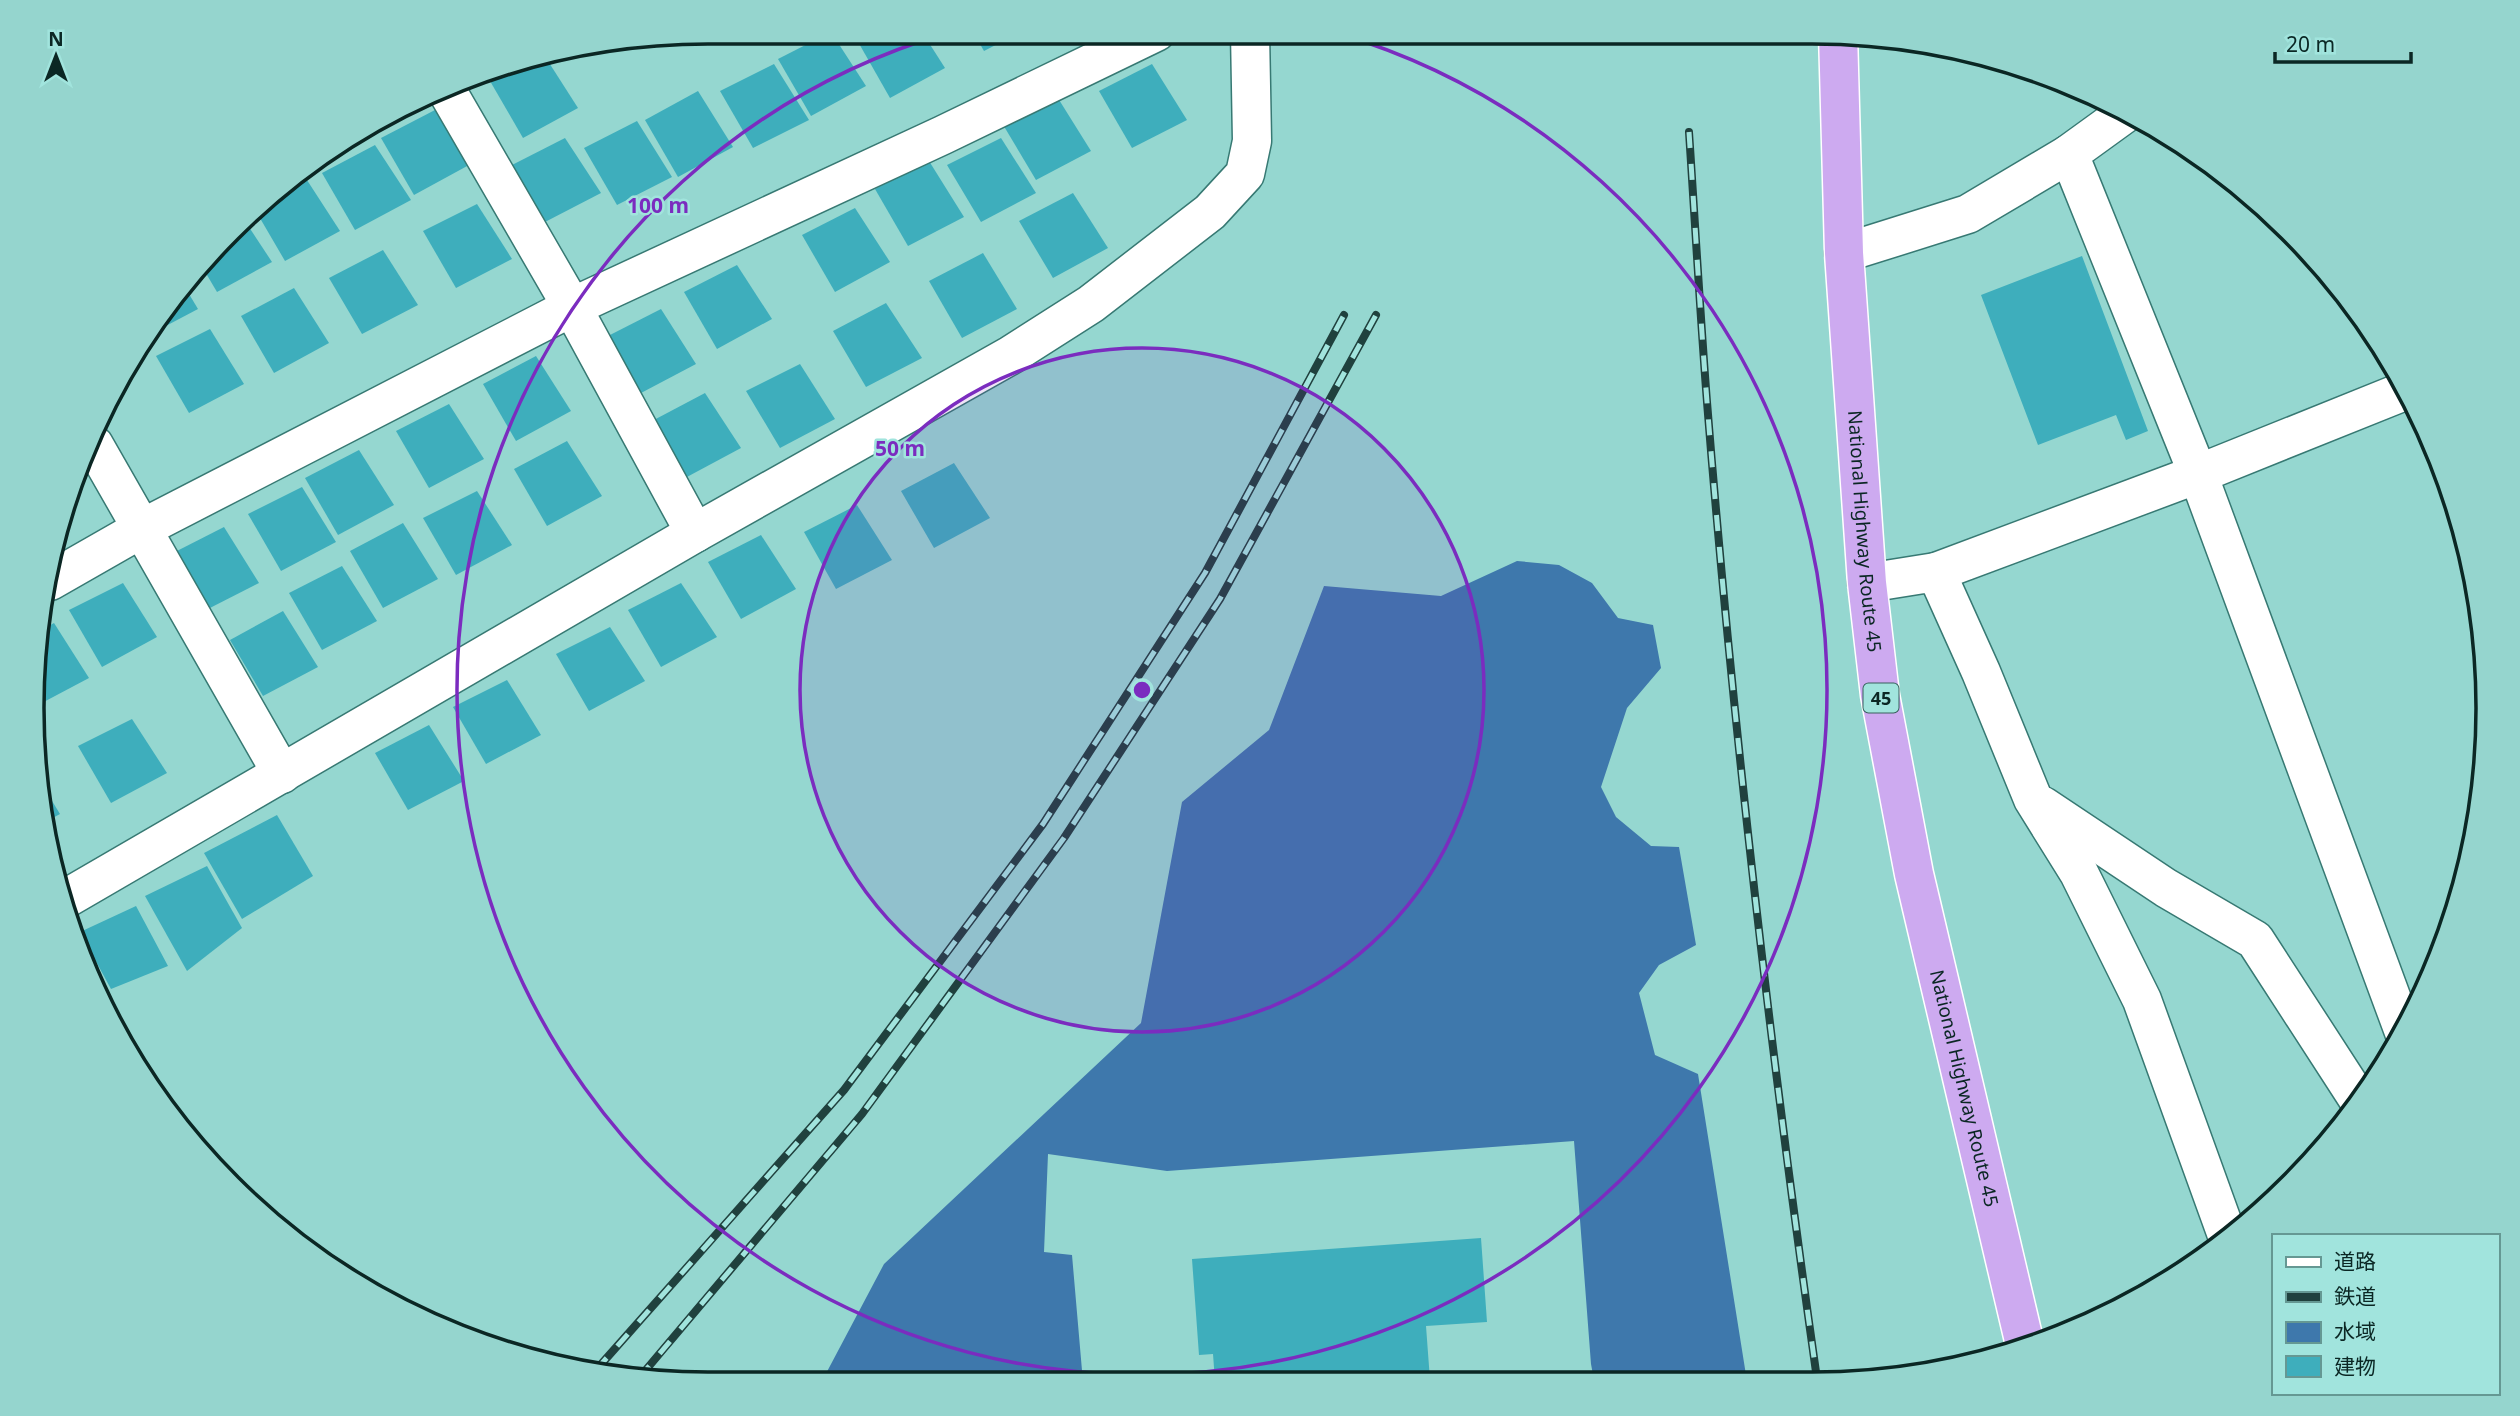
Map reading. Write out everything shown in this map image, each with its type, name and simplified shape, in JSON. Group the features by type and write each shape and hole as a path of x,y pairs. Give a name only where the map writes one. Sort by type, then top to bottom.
{"highway":[{"name":"National Highway Route 45","path":"1838,45 1844,253 1867,583 1880,695 1914,874 2023,1338"}],"street":[{"path":"57,577 141,529 572,307 943,135 1131,44"},
{"path":"71,896 695,533 1011,355 1091,304 1210,212 1245,174 1252,141 1250,44"},
{"path":"451,95 572,307 695,533"},
{"path":"1844,253 1968,214 2069,154 2119,119"},
{"path":"2069,154 2197,474 2399,1018"},
{"path":"1867,583 1937,572 2197,474 2397,394"},
{"path":"96,449 282,774"},
{"path":"1937,572 2033,799 2079,873 2143,1000 2225,1228"},
{"path":"2033,799 2166,888 2255,940 2353,1092"}],"water":[{"path":"1517,561 1559,565 1592,583 1618,618 1653,625 1661,668 1627,708 1601,787 1616,817 1651,846 1679,847 1696,945 1659,965 1639,993 1655,1055 1698,1074 1746,1372 1592,1372 1574,1141 1167,1171 1048,1154 1044,1252 1072,1255 1082,1372 827,1372 884,1264 1141,1023 1182,802 1269,730 1324,586 1441,596"}],"building":[{"path":"807,44 839,44 866,86 811,116 778,59"},
{"path":"859,44 930,44 945,68 890,98"},
{"path":"980,44 998,44 984,51"},
{"path":"549,63 578,108 523,138 490,81"},
{"path":"774,64 809,120 753,148 720,91"},
{"path":"1152,64 1187,120 1132,148 1099,91"},
{"path":"698,91 733,147 678,177 645,120"},
{"path":"1056,95 1091,151 1036,180 1002,123"},
{"path":"435,110 469,165 414,195 381,138"},
{"path":"637,121 672,177 617,205 584,148"},
{"path":"565,138 601,193 545,222 512,165"},
{"path":"1001,138 1036,193 981,222 947,165"},
{"path":"375,145 411,200 355,230 322,173"},
{"path":"929,161 964,217 908,246 875,189"},
{"path":"306,179 340,231 285,261 260,218"},
{"path":"1073,193 1108,248 1053,278 1019,221"},
{"path":"477,204 512,259 456,288 423,231"},
{"path":"855,208 890,262 835,292 802,235"},
{"path":"249,228 272,262 217,292 206,274"},
{"path":"383,250 418,305 362,334 329,278"},
{"path":"983,253 1017,309 962,338 929,281"},
{"path":"2082,256 2148,431 2126,440 2116,415 2038,445 1981,295"},
{"path":"737,265 772,319 717,349 684,292"},
{"path":"294,288 329,343 274,373 241,316"},
{"path":"189,294 198,309 165,326"},
{"path":"886,303 922,358 866,387 833,331"},
{"path":"661,309 696,364 641,393 608,336"},
{"path":"210,329 244,384 189,413 156,356"},
{"path":"536,356 571,411 516,441 483,384"},
{"path":"800,364 835,419 780,448 746,391"},
{"path":"705,393 741,448 685,478 652,421"},
{"path":"449,404 484,459 429,488 396,431"},
{"path":"567,441 602,496 547,526 514,469"},
{"path":"359,450 394,505 338,535 305,478"},
{"path":"954,463 990,518 934,548 901,491"},
{"path":"302,487 336,542 281,571 248,514"},
{"path":"477,491 512,545 456,575 423,518"},
{"path":"857,505 892,560 836,589 804,532"},
{"path":"403,523 438,579 383,608 350,551"},
{"path":"224,527 259,583 204,611 171,554"},
{"path":"761,535 796,589 741,619 708,562"},
{"path":"342,566 377,621 322,650 289,593"},
{"path":"123,583 157,637 102,667 69,610"},
{"path":"681,583 717,637 661,667 628,610"},
{"path":"283,611 318,667 263,696 230,640"},
{"path":"54,623 89,678 44,702 45,665 49,626"},
{"path":"610,627 645,681 589,711 556,654"},
{"path":"507,680 541,735 486,764 453,707"},
{"path":"132,719 167,773 111,803 78,746"},
{"path":"429,725 464,781 408,810 375,753"},
{"path":"49,797 60,814 53,818"},
{"path":"277,815 313,876 242,919 204,853"},
{"path":"207,866 242,928 187,971 145,896"},
{"path":"136,906 168,966 111,989 82,931"},
{"path":"1481,1238 1487,1322 1426,1326 1429,1372 1214,1372 1213,1354 1199,1355 1192,1259"}],"railway":[{"path":"1689,132 1717,525 1741,769 1784,1136 1816,1372"},
{"path":"602,1363 844,1090 1043,824 1205,573 1344,315"},
{"path":"646,1369 862,1114 1064,838 1220,599 1376,315"}]}
